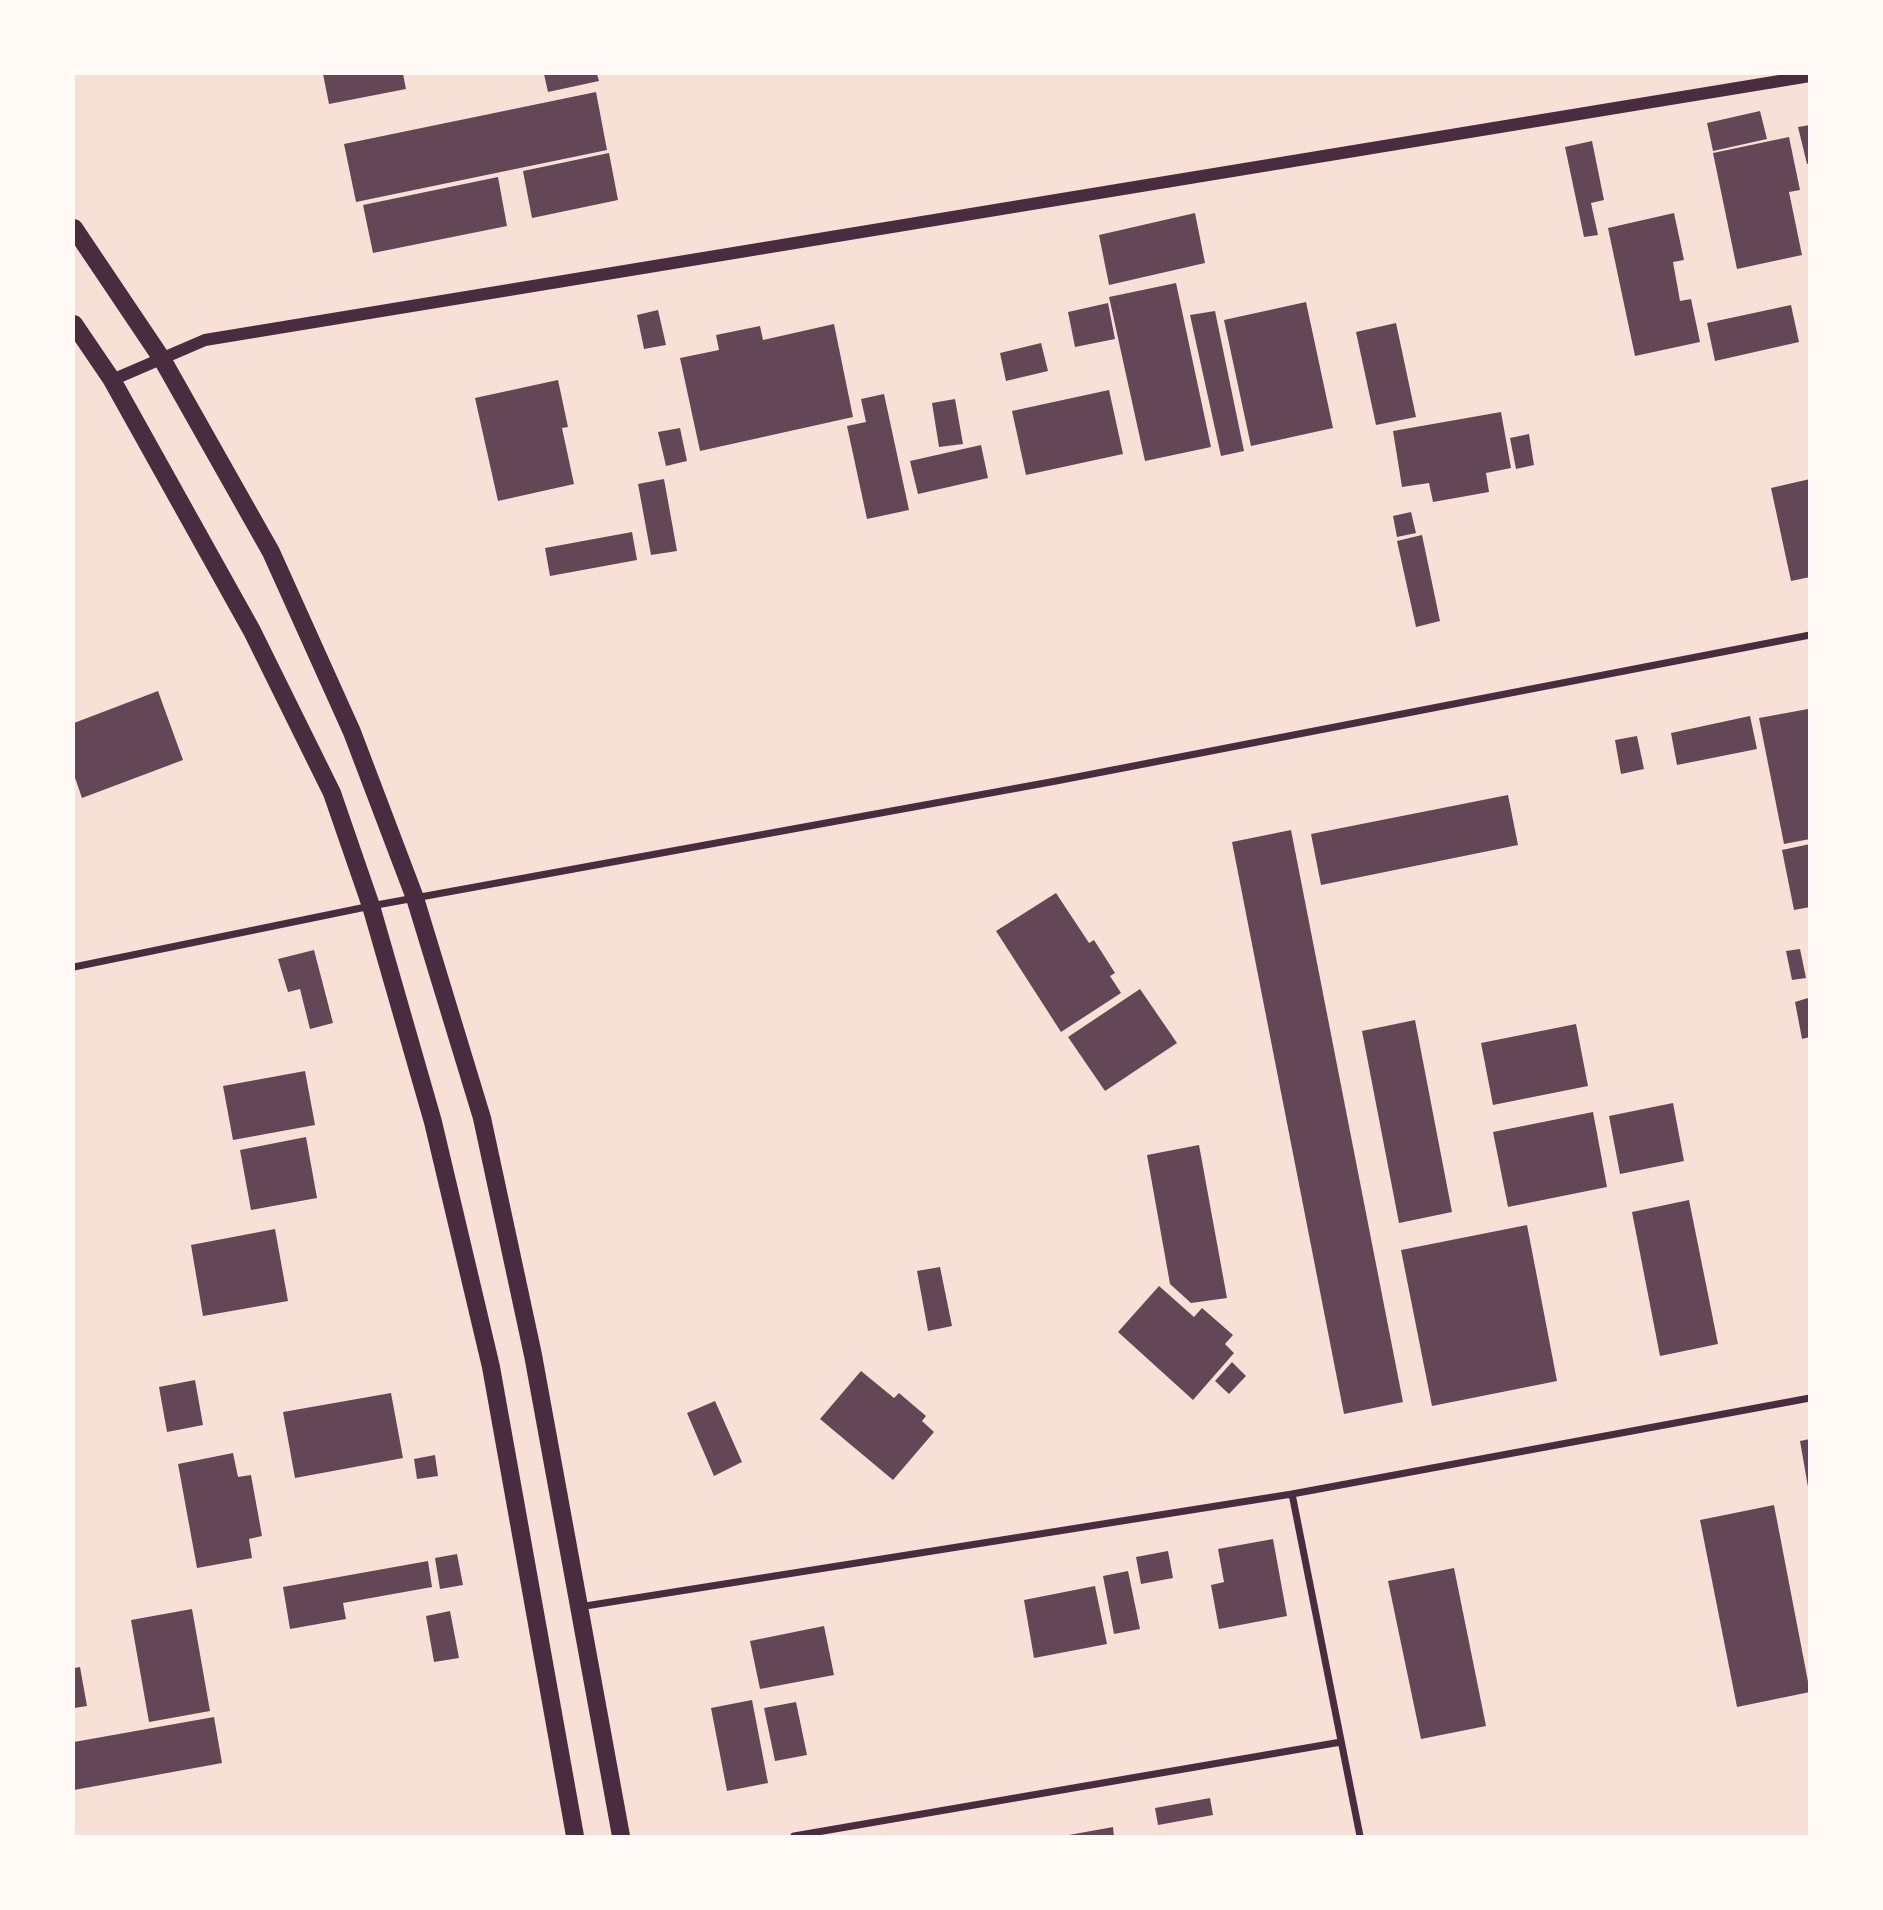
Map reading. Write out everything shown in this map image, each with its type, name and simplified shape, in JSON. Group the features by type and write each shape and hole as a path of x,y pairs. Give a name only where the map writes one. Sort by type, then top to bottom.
{"main road":[{"path":"74,228 162,359 271,552 352,732 415,898 482,1118 533,1355 621,1836"},
{"path":"74,324 112,380 253,631 332,793 371,906 433,1122 491,1367 575,1836"}],"street":[{"path":"112,380 205,341 1810,76"},
{"path":"74,967 371,906 1056,781 1810,635"},
{"path":"578,1607 1292,1494 1810,1398"},
{"path":"1292,1494 1360,1836"},
{"path":"794,1836 1341,1742"}],"building":[{"path":"323,74 403,74 406,89 329,104"},
{"path":"544,74 597,74 599,81 548,92"},
{"path":"596,92 607,150 356,202 344,144"},
{"path":"1760,111 1767,139 1713,151 1707,123"},
{"path":"1810,125 1810,163 1807,164 1798,127"},
{"path":"1789,137 1800,190 1789,192 1802,255 1737,269 1713,153"},
{"path":"1592,141 1604,200 1591,203 1598,235 1584,237 1565,147"},
{"path":"609,153 618,200 532,218 523,171"},
{"path":"498,177 507,226 373,253 363,205"},
{"path":"1195,213 1205,263 1109,285 1099,235"},
{"path":"1674,213 1684,260 1673,262 1680,301 1691,299 1700,342 1635,356 1608,228"},
{"path":"1176,283 1211,447 1145,461 1109,297"},
{"path":"1306,302 1333,428 1251,446 1224,320"},
{"path":"1108,303 1115,339 1075,347 1068,312"},
{"path":"1791,305 1799,342 1715,361 1707,323"},
{"path":"658,310 666,345 644,349 637,315"},
{"path":"1215,311 1244,451 1221,456 1190,315"},
{"path":"1396,323 1416,417 1376,425 1356,332"},
{"path":"834,324 853,417 700,451 680,358 719,350 716,335 760,326 763,340"},
{"path":"1041,343 1048,371 1006,381 1000,353"},
{"path":"558,380 568,427 562,428 574,484 498,501 475,398"},
{"path":"1109,390 1123,454 1026,475 1012,411"},
{"path":"884,394 909,510 867,519 847,426 866,422 861,399"},
{"path":"955,399 963,444 939,447 932,403"},
{"path":"1501,412 1511,468 1486,473 1489,492 1433,502 1429,483 1402,487 1393,431"},
{"path":"680,428 687,461 666,466 658,432"},
{"path":"1529,434 1534,465 1516,469 1510,438"},
{"path":"981,445 988,478 918,494 910,461"},
{"path":"664,479 677,551 651,555 638,484"},
{"path":"1810,479 1810,577 1791,581 1771,488"},
{"path":"1411,512 1416,533 1397,537 1393,516"},
{"path":"632,532 637,560 550,576 545,548"},
{"path":"1422,535 1440,621 1416,627 1397,541"},
{"path":"158,691 183,760 82,798 74,775 74,723"},
{"path":"1808,709 1810,839 1784,844 1759,718"},
{"path":"1750,716 1757,749 1677,765 1671,733"},
{"path":"1637,736 1644,769 1621,774 1615,740"},
{"path":"1508,795 1518,845 1321,885 1311,834"},
{"path":"1291,830 1403,1402 1344,1414 1232,842"},
{"path":"1810,844 1810,907 1794,910 1782,850"},
{"path":"1056,893 1089,943 1094,940 1115,973 1110,976 1121,993 1061,1032 996,931"},
{"path":"1800,949 1806,978 1792,980 1786,951"},
{"path":"314,950 333,1023 310,1029 300,989 288,992 278,959"},
{"path":"1140,989 1177,1043 1105,1091 1068,1037"},
{"path":"1808,998 1810,1037 1802,1039 1795,1002"},
{"path":"1415,1020 1452,1212 1399,1223 1362,1031"},
{"path":"1576,1024 1588,1086 1493,1105 1481,1043"},
{"path":"305,1071 315,1125 233,1140 223,1086"},
{"path":"1673,1103 1684,1161 1620,1174 1609,1116"},
{"path":"1593,1112 1607,1187 1508,1207 1493,1132"},
{"path":"306,1137 317,1198 251,1210 240,1150"},
{"path":"1199,1145 1227,1298 1191,1303 1170,1284 1147,1155"},
{"path":"1689,1200 1718,1344 1660,1356 1632,1212"},
{"path":"1527,1225 1557,1381 1432,1406 1401,1250"},
{"path":"275,1229 288,1301 203,1316 191,1245"},
{"path":"940,1267 952,1326 928,1331 917,1271"},
{"path":"1159,1286 1194,1317 1202,1308 1233,1335 1225,1344 1234,1353 1193,1400 1118,1332"},
{"path":"1232,1362 1246,1376 1229,1394 1215,1381"},
{"path":"861,1371 894,1398 899,1393 926,1416 922,1421 934,1432 893,1480 820,1419"},
{"path":"195,1380 203,1425 167,1432 159,1387"},
{"path":"391,1393 403,1458 295,1478 283,1412"},
{"path":"715,1401 742,1462 714,1476 687,1413"},
{"path":"1810,1439 1810,1487 1808,1487 1800,1441"},
{"path":"233,1453 238,1477 251,1475 262,1536 249,1539 252,1558 197,1568 178,1464"},
{"path":"435,1455 438,1476 417,1479 414,1459"},
{"path":"1774,1505 1810,1692 1737,1707 1700,1520"},
{"path":"1273,1539 1287,1616 1219,1629 1211,1585 1224,1582 1218,1549"},
{"path":"1168,1551 1173,1578 1141,1584 1136,1557"},
{"path":"457,1554 463,1585 440,1589 435,1558"},
{"path":"428,1561 432,1587 343,1603 346,1619 290,1629 283,1587"},
{"path":"1454,1568 1486,1726 1421,1739 1388,1581"},
{"path":"1128,1571 1140,1629 1114,1634 1103,1576"},
{"path":"1095,1586 1107,1644 1034,1658 1024,1600"},
{"path":"192,1609 210,1711 149,1722 131,1620"},
{"path":"450,1611 459,1658 434,1662 426,1616"},
{"path":"824,1626 834,1675 760,1689 750,1641"},
{"path":"80,1667 87,1706 74,1708 74,1668"},
{"path":"752,1700 768,1783 727,1791 711,1708"},
{"path":"796,1702 807,1755 775,1761 764,1708"},
{"path":"214,1717 222,1763 74,1790 74,1742"},
{"path":"1210,1798 1213,1815 1158,1825 1155,1808"},
{"path":"1113,1827 1114,1836 1069,1836 1069,1835"}]}
